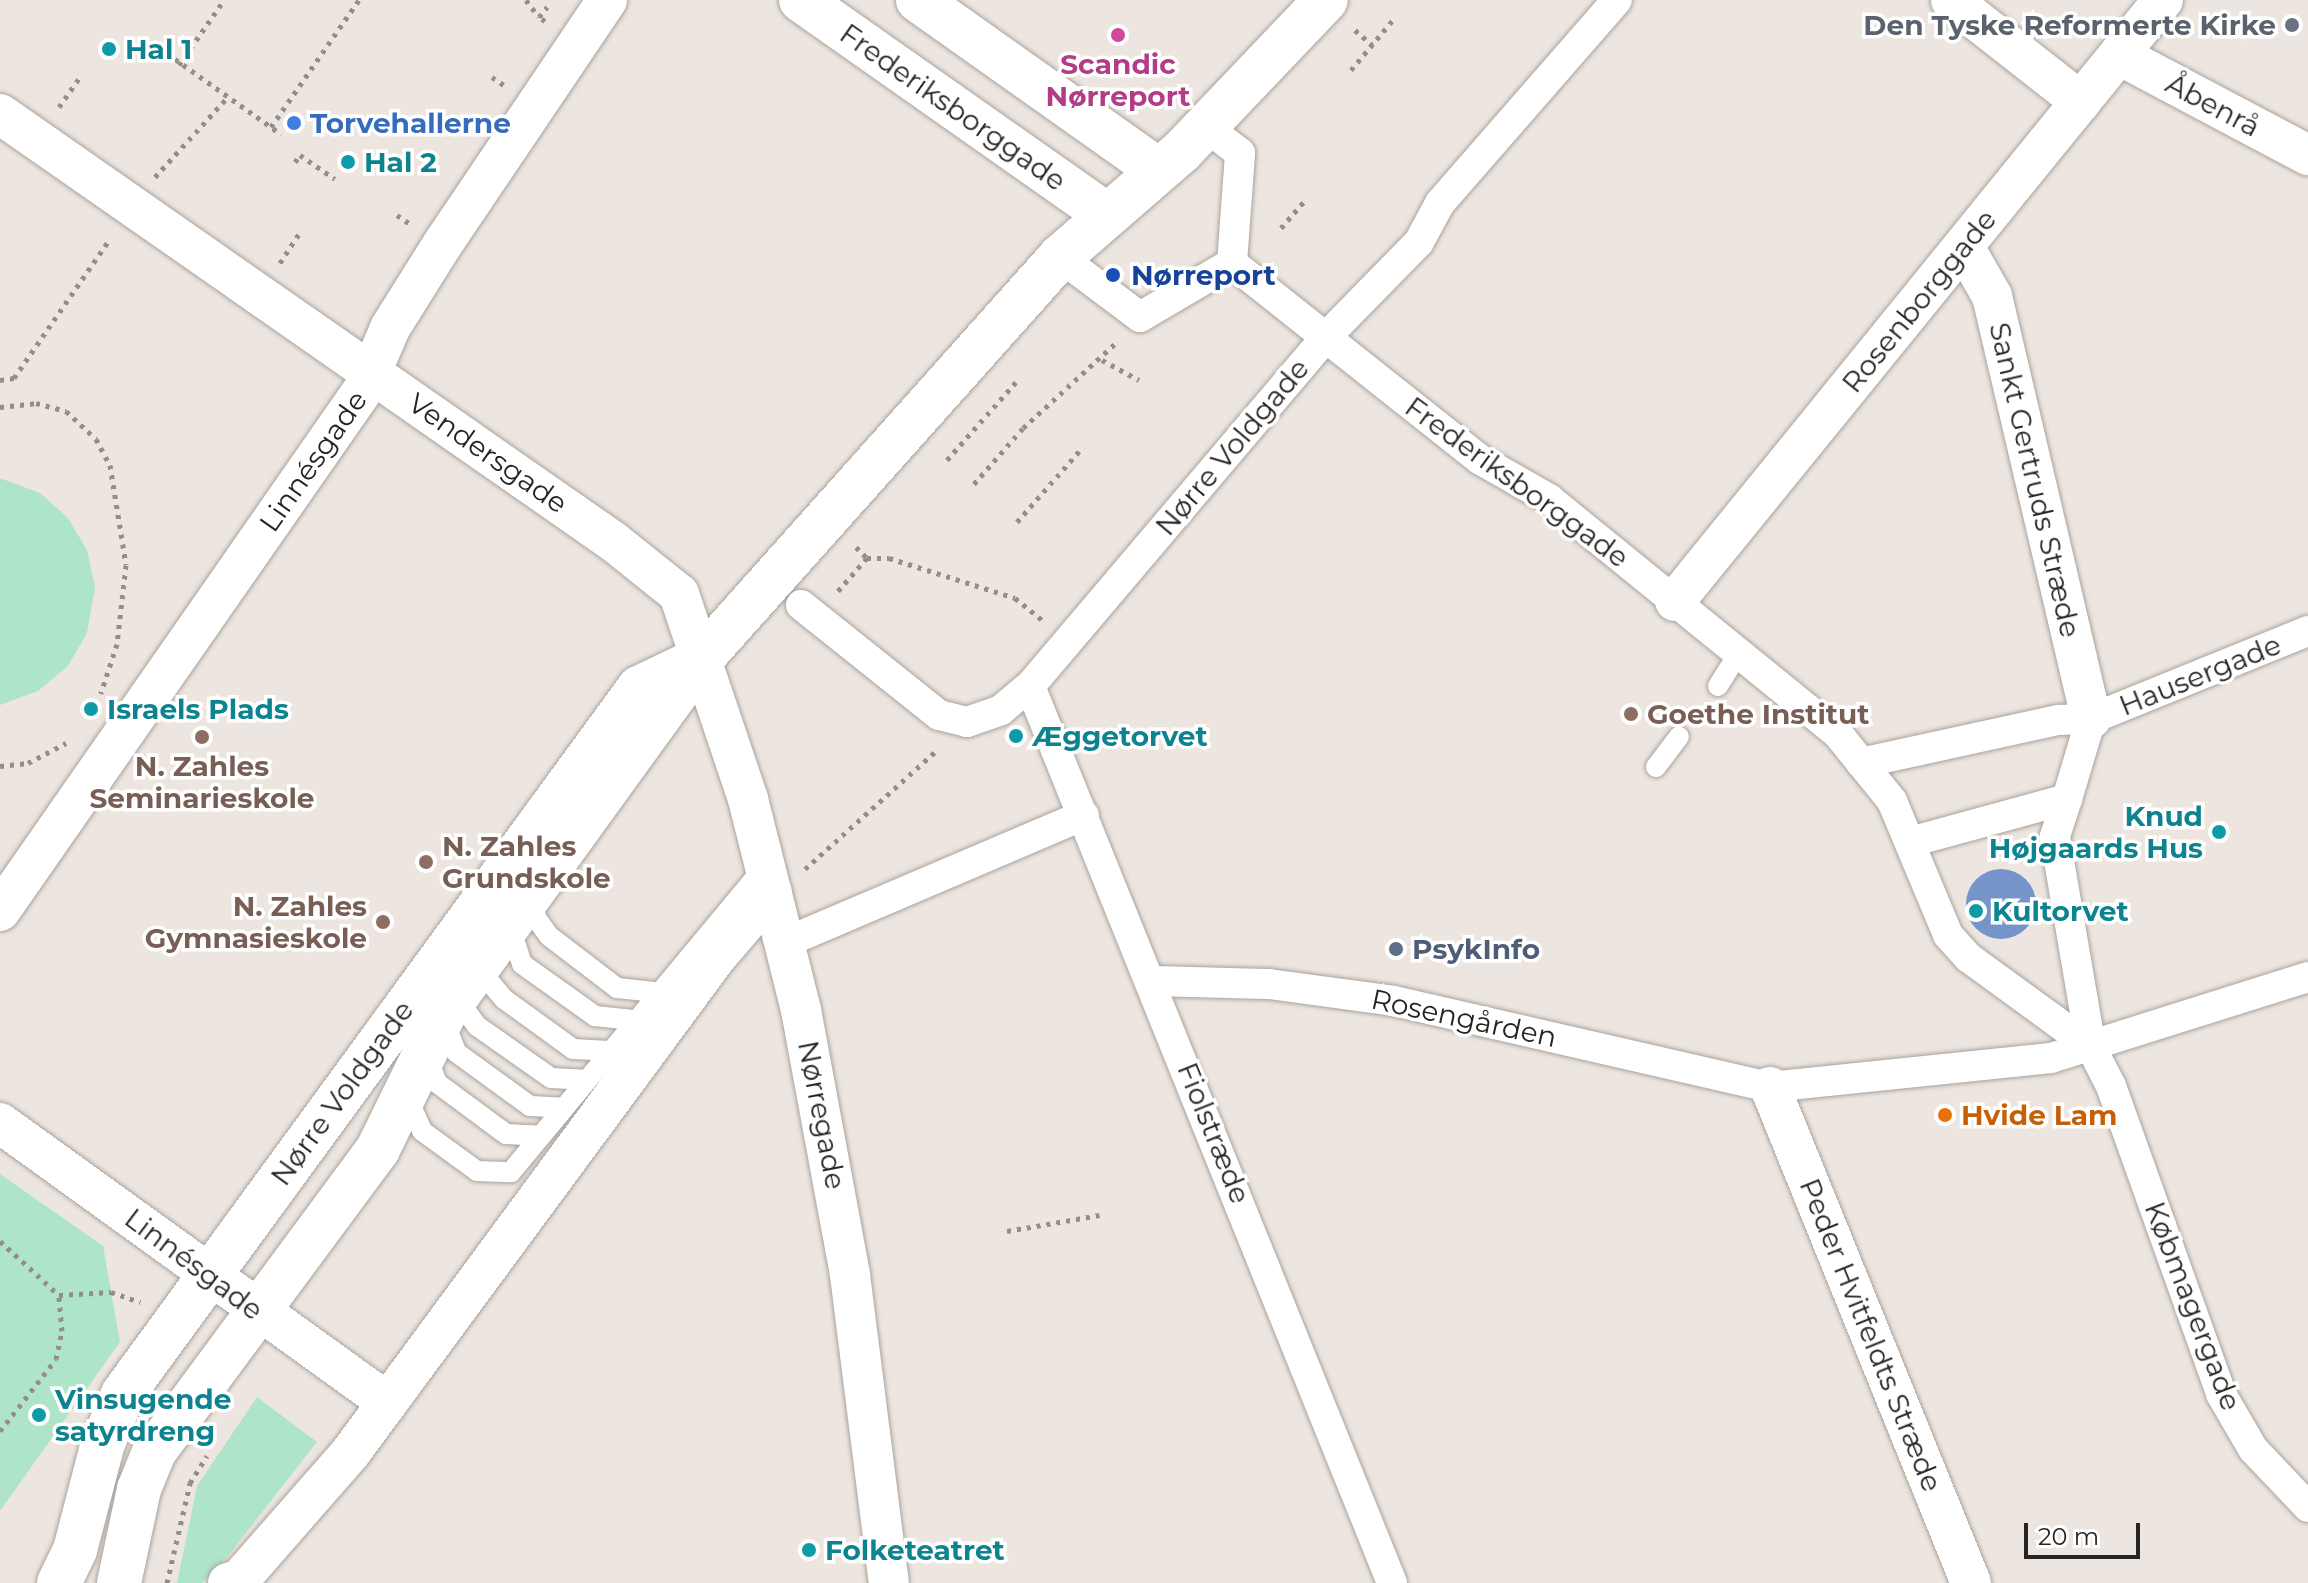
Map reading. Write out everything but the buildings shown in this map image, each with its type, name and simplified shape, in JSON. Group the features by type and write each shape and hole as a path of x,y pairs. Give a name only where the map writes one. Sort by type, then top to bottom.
{"street":[{"name":"Linnésgade","path":"0,911 372,372 390,328 442,245 607,0"},
{"name":"Frederiksborggade","path":"801,0 1106,214"},
{"path":"918,0 1158,170"},
{"name":"Nørre Voldgade","path":"119,1583 139,1489 154,1452 378,1149 406,1091 477,972 702,658 1060,257 1206,127 1326,0"},
{"name":"Nørre Voldgade","path":"967,722 1001,710 1030,686 1325,338 1419,242 1440,203 1617,0"},
{"path":"1951,0 2081,102"},
{"name":"Rosenborggade","path":"1675,601 2163,0"},
{"name":"Åbenrå","path":"2119,55 2308,155"},
{"name":"Vendersgade","path":"0,114 673,584 702,658"},
{"path":"1060,257 1140,317 1232,263 1240,153 1206,127"},
{"name":"Sankt Gertruds Stræde","path":"1964,247 1992,296 2091,719"},
{"name":"Frederiksborggade","path":"1232,263 1479,459 1549,499 1838,734 1861,763"},
{"path":"801,605 939,715 967,722"},
{"name":"Hausergade","path":"2091,719 2308,631"},
{"name":"Nørre Voldgade","path":"59,1583 75,1550 102,1446 123,1394 639,688 702,658"},
{"name":"Nørregade","path":"702,658 768,879 832,1160 889,1583"},
{"name":"Fiolstræde","path":"1030,686 1153,981 1392,1583"},
{"path":"2091,719 2055,837 2091,1047 1969,958 1948,935 1892,801 1861,763 2058,720 2091,719"},
{"path":"1910,842 2067,799"},
{"path":"784,943 1084,815"},
{"path":"228,1583 240,1579 388,1403 717,956 768,879"},
{"path":"1770,1087 2051,1058 2159,1027 2308,977"},
{"name":"Rosengården","path":"1153,981 1269,984 1394,1001 1770,1087"},
{"name":"Købmagergade","path":"2091,1047 2111,1086 2221,1394 2253,1449 2308,1507"},
{"name":"Peder Hvitfeldts Stræde","path":"1770,1087 1971,1583"},
{"name":"Linnésgade","path":"0,1123 210,1274 258,1313 388,1403"}],"lane":[{"path":"1718,686 1739,653"},
{"path":"1656,767 1679,737"},
{"path":"406,1091 422,1131 477,1171 511,1172 656,992 768,879"},
{"path":"564,1108 530,1106 457,1053 447,1037 477,972 536,918 549,936 617,988 656,992"},
{"path":"477,972 522,964 595,1016 633,1020"},
{"path":"477,972 488,980 500,996 573,1049 609,1051"},
{"path":"477,972 466,1011 477,1026 551,1078 585,1080"},
{"path":"477,972 437,1083 506,1134 541,1136"}],"path":[{"path":"179,65 224,0"},
{"path":"271,127 359,0"},
{"path":"526,0 539,17"},
{"path":"1351,70 1393,20"},
{"path":"175,59 179,65 281,134"},
{"path":"52,117 79,78"},
{"path":"149,185 227,98"},
{"path":"295,162 300,155 335,179"},
{"path":"1281,228 1304,202"},
{"path":"0,380 14,378 117,229"},
{"path":"276,271 301,231"},
{"path":"974,484 1023,428 1102,360 1140,317"},
{"path":"1102,360 1139,380"},
{"path":"947,460 1016,382"},
{"path":"0,407 36,403 66,411 96,439 110,465 125,537 124,602 108,678 94,706"},
{"path":"1017,522 1083,447"},
{"path":"826,518 867,558 889,558 1015,598 1067,642"},
{"path":"851,575 867,558"},
{"path":"768,879 827,854 967,722"},
{"path":"0,766 49,755 74,733"},
{"path":"1007,1231 1100,1215"},
{"path":"0,1241 59,1295 123,1295 175,1324"},
{"path":"0,1431 56,1359 62,1331 59,1295"}],"green space":[{"path":"0,478 40,493 68,518 87,550 95,587 87,633 68,666 38,691 0,705"},
{"path":"0,1174 103,1246 120,1342 0,1511"},
{"path":"257,1397 317,1442 220,1566 202,1583 177,1583 197,1486"}],"water":[{"path":"2001,869 2020,875 2030,885 2036,904 2030,923 2020,933 2001,939 1982,933 1972,923 1966,904 1972,885 1982,875"}],"place":[{"name":"Den Tyske Reformerte Kirke","path":"2292,25"},
{"name":"Scandic Nørreport","path":"1118,35"},
{"name":"Hal 1","path":"109,49"},
{"name":"Torvehallerne","path":"294,123"},
{"name":"Hal 2","path":"348,162"},
{"name":"Nørreport","path":"1113,275"},
{"name":"Israels Plads","path":"91,709"},
{"name":"Goethe Institut","path":"1631,714"},
{"name":"Æggetorvet","path":"1016,736"},
{"name":"N. Zahles Seminarieskole","path":"202,737"},
{"name":"Knud Højgaards Hus","path":"2219,832"},
{"name":"N. Zahles Grundskole","path":"426,862"},
{"name":"Kultorvet","path":"1976,911"},
{"name":"N. Zahles Gymnasieskole","path":"383,922"},
{"name":"PsykInfo","path":"1396,949"},
{"name":"Hvide Lam","path":"1945,1115"},
{"name":"Vinsugende satyrdreng","path":"39,1415"},
{"name":"Folketeatret","path":"809,1550"}]}
